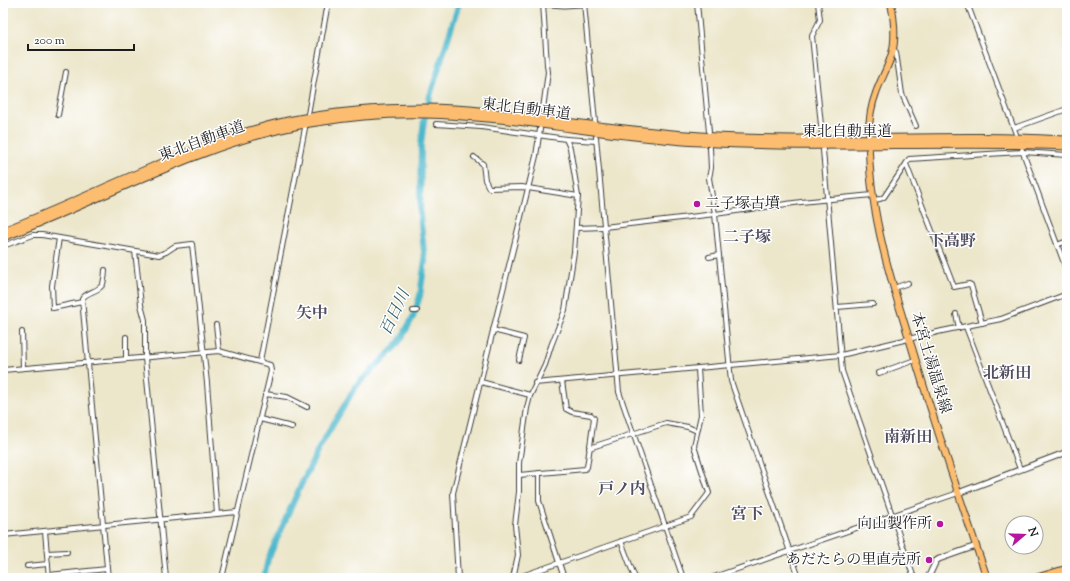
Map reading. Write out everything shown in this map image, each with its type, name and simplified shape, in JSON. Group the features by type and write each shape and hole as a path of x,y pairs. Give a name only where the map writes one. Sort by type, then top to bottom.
{"highway":[{"name":"東北自動車道","path":"3,231 204,146 255,130 296,120 360,110 491,112 639,131 703,136 777,139 982,138 1067,140"},
{"name":"東北自動車道","path":"3,237 178,163 225,145 257,135 290,127 338,119 424,111"},
{"name":"東北自動車道","path":"437,111 639,137 725,144 983,144 1067,146"},
{"path":"1037,578 1067,569"},
{"path":"1054,578 1067,575"}],"main road":[{"path":"869,133 870,110 893,49 895,23 891,3"},
{"name":"本宮土湯温泉線","path":"869,151 872,197 894,288 915,360 987,578"}],"street":[{"path":"308,114 328,3"},
{"path":"535,3 599,3"},
{"path":"697,3 709,132"},
{"path":"818,3 820,20 812,36 822,135"},
{"path":"967,3 1016,134"},
{"path":"542,116 548,72 543,4"},
{"path":"584,4 595,122"},
{"path":"893,49 896,52 902,94 916,126"},
{"path":"58,115 66,72"},
{"path":"1014,128 1067,109"},
{"path":"436,124 481,127 566,139 596,139 619,392 684,578"},
{"path":"260,361 305,128"},
{"path":"458,578 453,493 528,187 540,135 540,129"},
{"path":"566,139 570,148 578,196 576,228 565,310 545,365 530,395 520,446 519,492 515,525 518,555 514,578 691,517 709,493 694,446 701,415 698,368"},
{"path":"710,148 711,168 709,178 720,255 732,384 799,578"},
{"path":"823,150 842,370 914,578"},
{"path":"576,228 604,227 801,202 872,197 880,199 884,197 910,160 1022,151 1067,155"},
{"path":"1022,151 1067,271"},
{"path":"474,157 483,164 485,180 489,188 528,187 578,196"},
{"path":"906,164 954,287 970,285 982,323"},
{"path":"3,246 37,234 159,255 175,246 192,244 217,514"},
{"path":"59,238 52,286 53,308 82,302"},
{"path":"1057,245 1067,241"},
{"path":"135,251 141,305 145,320 145,358 166,578"},
{"path":"709,257 720,255"},
{"path":"105,270 103,283 100,288 83,297 82,302 108,578"},
{"path":"894,288 908,283"},
{"path":"535,383 841,356 1001,319 1067,294"},
{"path":"837,307 873,304"},
{"path":"956,314 959,328"},
{"path":"216,325 219,351"},
{"path":"966,326 1020,469"},
{"path":"493,330 524,338 519,360"},
{"path":"22,332 24,368"},
{"path":"126,337 126,359"},
{"path":"3,370 219,351 260,361 270,365 271,371 222,578"},
{"path":"879,373 915,360"},
{"path":"519,475 585,469 587,466 594,422 593,417 591,415 572,412 566,409 562,381"},
{"path":"481,382 530,395"},
{"path":"265,394 286,397 307,407"},
{"path":"260,419 292,427"},
{"path":"589,448 666,423 688,426 697,431"},
{"path":"711,578 958,493 1067,452"},
{"path":"539,474 538,501 564,578"},
{"path":"3,535 237,512"},
{"path":"45,531 49,576 107,569"},
{"path":"621,541 635,578"},
{"path":"921,578 928,578 936,561 939,559 976,546"},
{"path":"47,554 66,552"},
{"path":"27,566 48,564"}],"waterway":[{"name":"百日川","path":"264,578 268,559 319,448 356,386 394,348 401,339 413,317 420,296 425,260 420,215 421,144 424,121 430,96 459,3"}],"place":[{"name":"二子塚古墳","path":"697,204"},
{"name":"向山製作所","path":"940,524"},
{"name":"あだたらの里直売所","path":"929,560"}],"district":[{"name":"二子塚","path":"747,238"},
{"name":"下高野","path":"952,242"},
{"name":"矢中","path":"312,314"},
{"name":"北新田","path":"1007,374"},
{"name":"南新田","path":"908,438"},
{"name":"戸ノ内","path":"622,490"},
{"name":"宮下","path":"747,515"}]}
